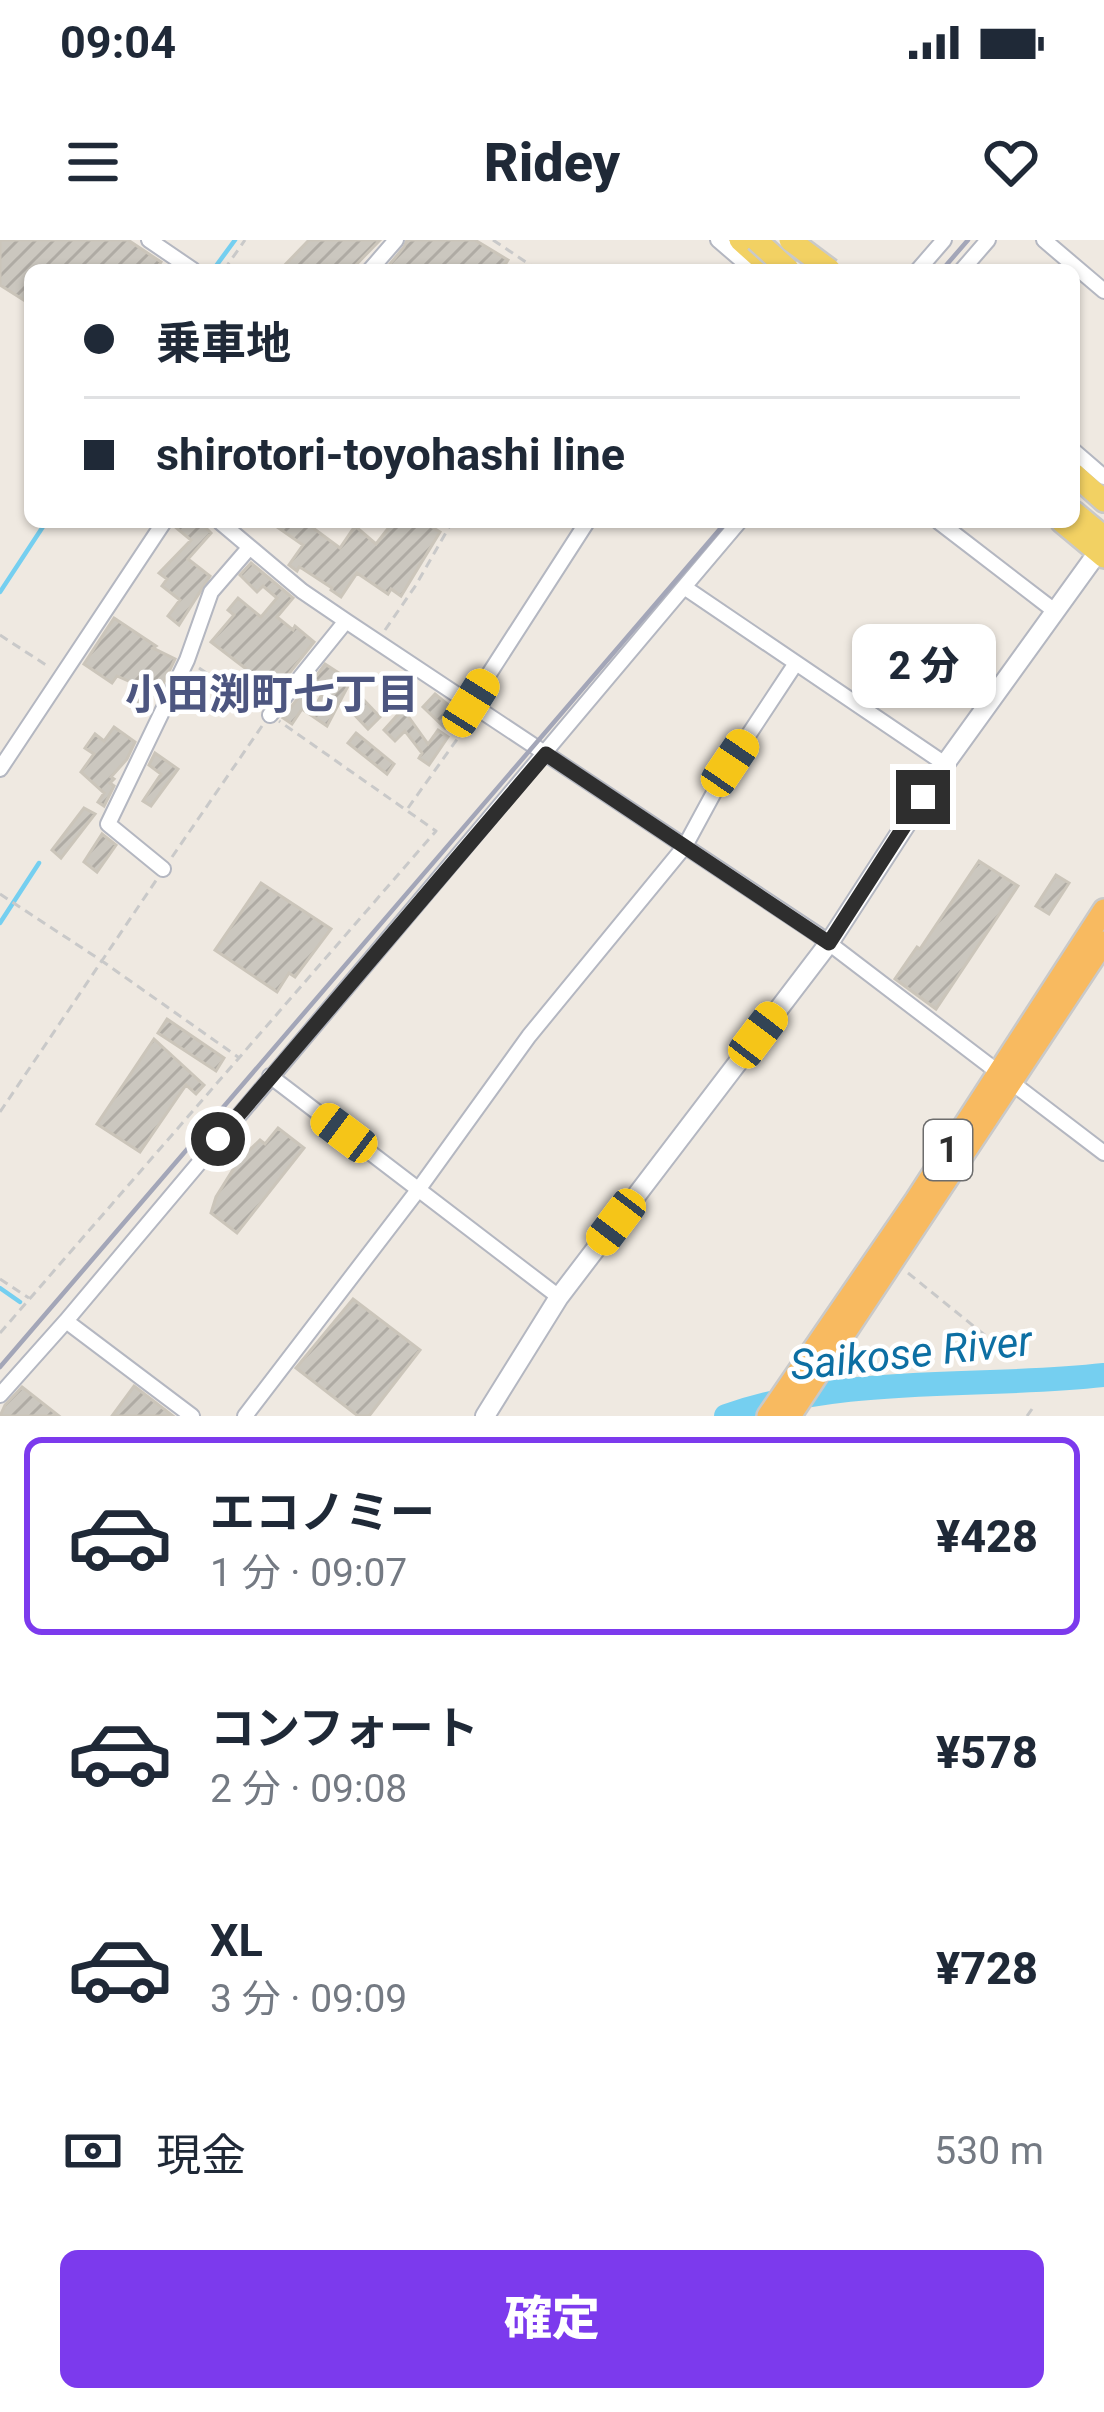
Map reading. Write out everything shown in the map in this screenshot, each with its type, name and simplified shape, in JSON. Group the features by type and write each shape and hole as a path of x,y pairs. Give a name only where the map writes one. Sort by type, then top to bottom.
{"highway":[{"name":"1","path":"783,1415 816,1377 893,1261 1104,910"},
{"name":"1","path":"783,1415 788,1387 916,1199 1104,942"}],"main road":[{"path":"740,240 768,264"},
{"path":"756,240 783,264"},
{"path":"794,240 823,264"},
{"path":"1080,479 1104,501"},
{"path":"1080,520 1102,549"},
{"path":"1071,528 1102,549"},
{"path":"485,1416 559,1297 829,943 945,764 1102,549"}],"street":[{"path":"148,240 184,264"},
{"path":"375,264 396,240"},
{"path":"718,240 746,264"},
{"path":"923,264 944,240"},
{"path":"967,264 988,240"},
{"path":"1044,240 1072,264"},
{"path":"1080,271 1104,291"},
{"path":"1080,457 1104,477"},
{"path":"0,769 160,528"},
{"path":"227,528 346,621 829,943 1104,1154"},
{"path":"471,703 583,528"},
{"path":"0,1395 734,528"},
{"path":"947,528 1056,612"},
{"path":"163,869 108,824 187,660 211,592 249,548"},
{"path":"684,587 945,764"},
{"path":"270,715 346,621"},
{"path":"245,1416 529,1036 685,846 730,763 796,663"},
{"path":"270,1076 559,1297"},
{"path":"66,1321 192,1416"}],"path":[{"path":"493,240 529,264"},
{"path":"377,642 449,528"},
{"path":"0,635 64,676"},
{"path":"0,1333 436,831 187,660"},
{"path":"407,808 463,731 471,703"},
{"path":"0,1112 270,715"},
{"path":"0,894 239,1058"},
{"path":"893,1261 1013,1358"},
{"path":"0,1279 30,1299"},
{"path":"1027,1416 1031,1408"}],"building":[{"path":"0,240 128,240 161,262 24,264 24,300 0,285"},
{"path":"309,240 380,240 357,264 286,264"},
{"path":"407,240 475,240 508,260 506,264 390,264"},
{"path":"176,528 206,528 211,533 188,559 210,576 179,625 168,616 180,600 162,586 167,579 159,573 191,540"},
{"path":"279,528 313,528 340,548 354,528 376,544 388,528 440,532 401,596 391,589 388,594 357,573 341,597 303,569 289,565 303,545"},
{"path":"251,563 293,598 277,617 314,642 272,695 251,676 244,684 237,677 245,668 211,642 234,615 228,610 238,598 261,617 277,598 263,586 257,592 240,575"},
{"path":"114,618 175,659 158,695 154,693 142,711 130,703 142,687 117,676 112,683 84,664"},
{"path":"325,664 348,679 327,726 302,709 292,724 283,718 301,694 316,705 326,687 314,679"},
{"path":"435,694 457,712 445,728 423,707"},
{"path":"361,697 380,717 368,729 349,709"},
{"path":"403,709 428,744 438,730 448,737 429,765 419,758 422,753 405,731 395,741 384,730"},
{"path":"114,727 135,742 111,777 114,786 104,806 98,802 104,793 81,772 94,754 85,748 95,734 104,741"},
{"path":"356,733 394,764 387,774 348,743"},
{"path":"155,753 178,769 151,806 143,801 161,774 149,765"},
{"path":"84,808 95,814 61,858 52,850"},
{"path":"102,834 116,845 97,872 84,862"},
{"path":"979,861 1018,886 936,1009 895,979"},
{"path":"1056,875 1069,883 1049,914 1036,906"},
{"path":"261,883 331,929 295,977 289,973 277,992 215,950"},
{"path":"167,1019 224,1058 216,1071 158,1033"},
{"path":"154,1039 204,1085 196,1094 186,1085 140,1152 97,1124"},
{"path":"278,1128 304,1148 237,1233 211,1213 216,1197 239,1160 260,1140 265,1144"},
{"path":"353,1299 420,1350 369,1416 358,1416 296,1368"},
{"path":"134,1386 173,1416 112,1416"},
{"path":"22,1387 59,1416 0,1416"}],"waterway":[{"path":"217,264 235,240"},
{"path":"0,592 42,528"},
{"path":"0,923 39,863"},
{"path":"0,1288 20,1302"},
{"name":"Saikose River","path":"726,1416 772,1403 866,1388 1104,1375"}],"railway":[{"path":"947,264 968,240"},
{"path":"0,1367 721,528"}],"district":[{"name":"小田渕町七丁目","path":"272,694"}],"route":[{"path":"218,1139 546,754 829,943 923,797"}]}
